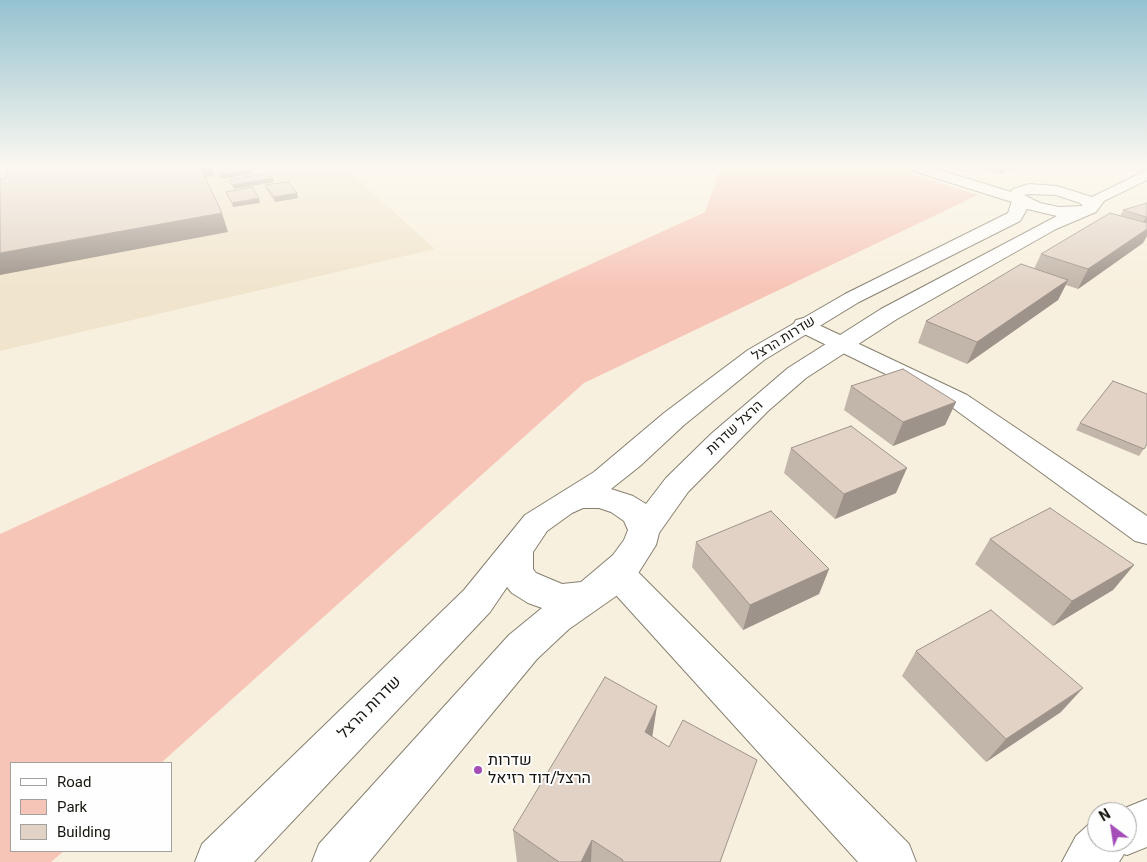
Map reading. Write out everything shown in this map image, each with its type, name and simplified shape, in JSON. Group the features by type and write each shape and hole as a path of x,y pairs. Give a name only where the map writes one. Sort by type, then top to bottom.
{"main road":[{"name":"שדרות הרצל","path":"561,505 604,479 630,459 716,385 756,355 804,325 1014,217 1019,207"},
{"path":"1043,207 1048,210 1086,210"},
{"path":"842,342 1050,224 1089,207"},
{"path":"804,325 958,400 1147,532"},
{"name":"הרצל שדרות","path":"644,530 677,486 721,440 797,373 842,342"},
{"path":"337,862 523,647 556,618 601,585 639,544 644,530 637,514 622,504 600,497 579,497 561,505 536,523 516,551 516,572 524,583 541,593 562,599 601,585"},
{"name":"שדרות הרצל","path":"220,862 477,601 516,551"},
{"path":"601,585 891,862"}],"shaded area":[{"path":"0,207 389,207 435,249 0,351"}],"green space":[{"path":"707,207 952,207 584,383 162,762 10,762 10,852 63,852 51,862 0,862 0,534 705,212"}],"building":[{"path":"0,207 219,207 222,213 0,253"},
{"path":"1133,207 1147,207 1147,217 1123,210"},
{"path":"1110,213 1147,223 1147,229 1088,269 1041,254"},
{"path":"1021,264 1068,280 977,342 926,321"},
{"path":"903,369 956,402 903,422 851,386"},
{"path":"1113,381 1147,394 1147,444 1144,449 1080,423"},
{"path":"851,426 907,468 844,494 791,448"},
{"path":"1050,508 1134,565 1072,601 990,539"},
{"path":"771,511 829,569 750,605 696,542"},
{"path":"991,610 1083,688 1006,739 916,651"},
{"path":"605,677 657,706 645,732 669,747 683,720 757,760 720,862 622,862 623,860 592,840 581,862 559,862 513,830"}],"place":[{"name":"שדרות הרצל/דוד רזיאל","path":"478,770"}]}
